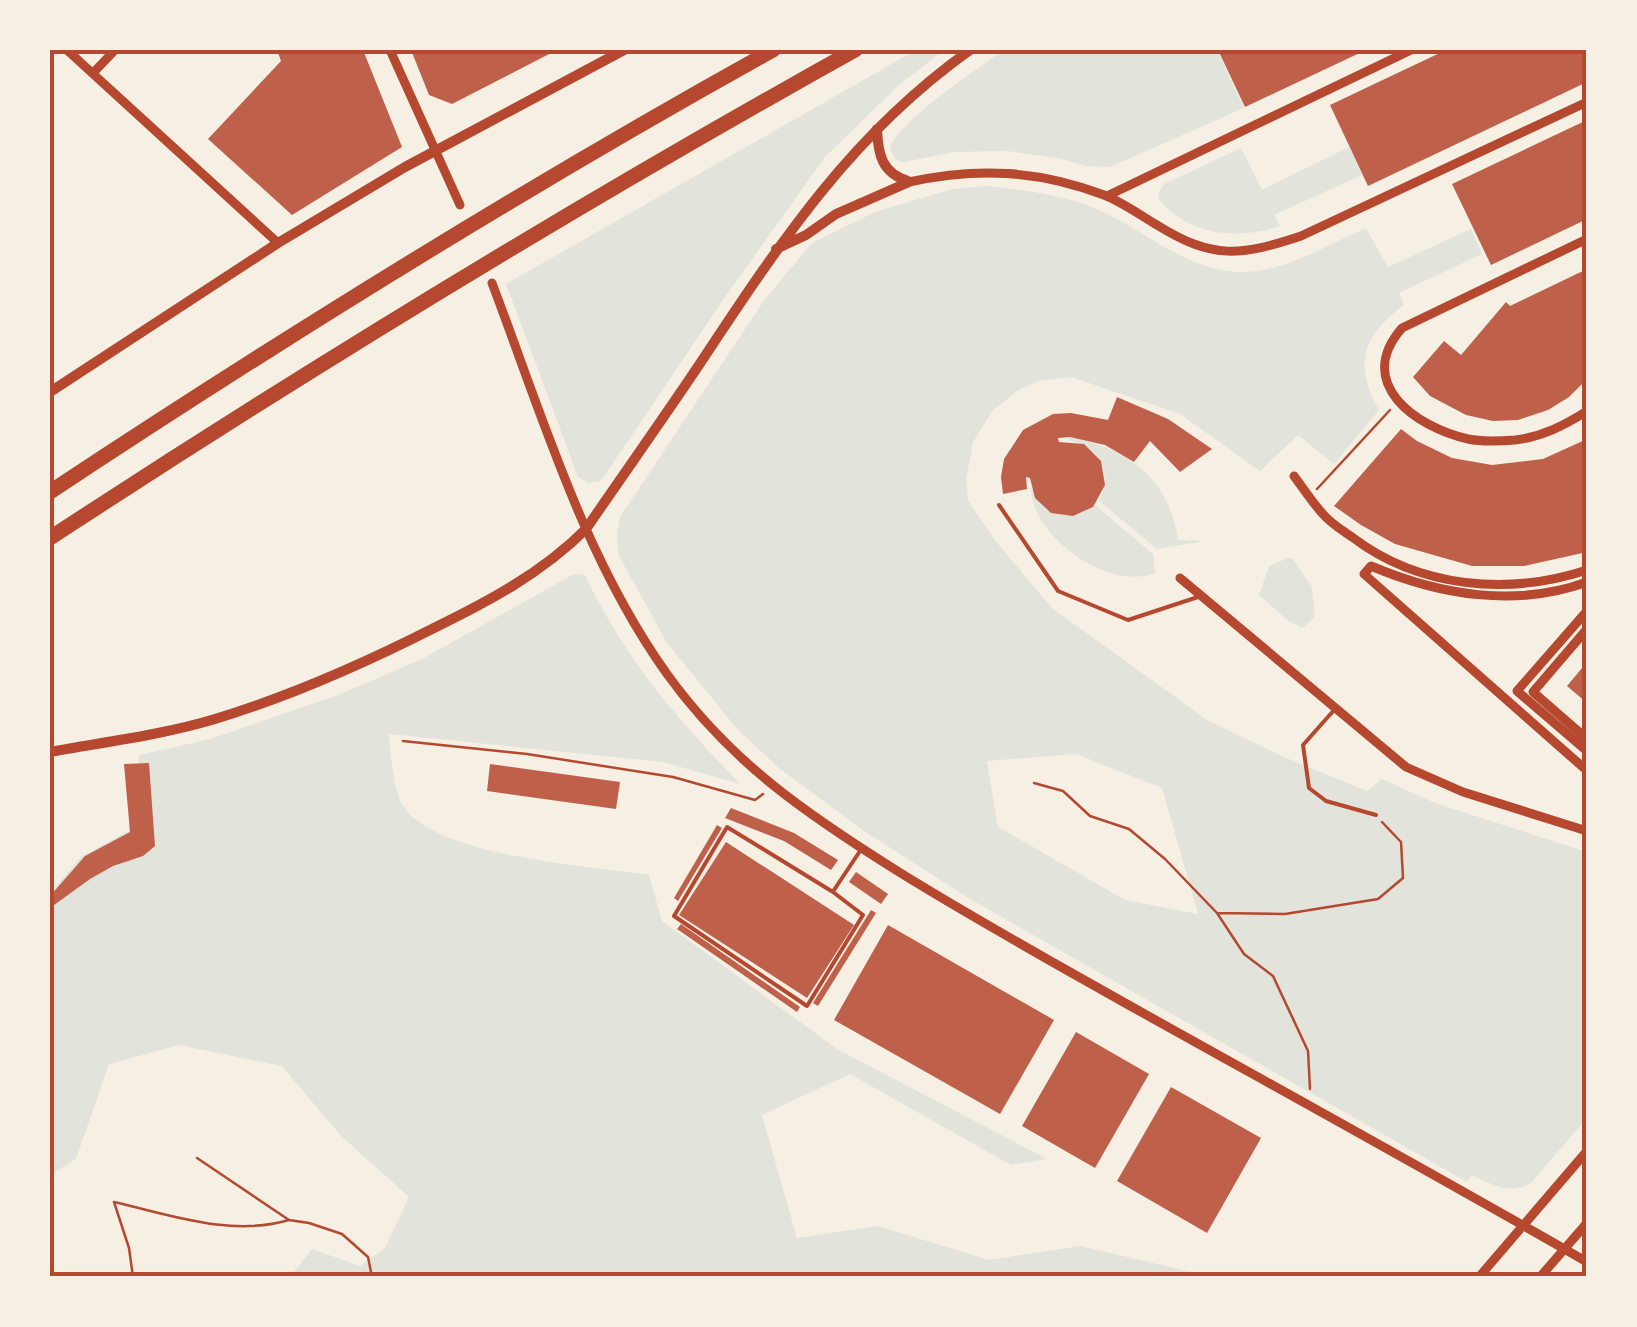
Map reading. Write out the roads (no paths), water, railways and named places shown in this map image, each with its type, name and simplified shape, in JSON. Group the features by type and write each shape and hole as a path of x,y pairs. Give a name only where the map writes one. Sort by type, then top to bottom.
{"highway":[{"path":"50,492 268,348 626,132 773,50"},
{"path":"50,538 337,353 648,165 855,50"}],"street":[{"path":"67,50 278,242"},
{"path":"93,73 115,50"},
{"path":"390,50 460,205"},
{"path":"50,392 278,242 434,152 624,50"},
{"path":"50,752 212,720 352,668 495,598 559,556 586,529 775,250 822,188 876,129 939,72 970,50"},
{"path":"1107,196 1410,50"},
{"path":"775,250 848,208 909,182 942,174 989,170 1034,174 1107,196 1197,247 1235,252 1263,248 1302,236 1587,102"},
{"path":"876,129 881,161 894,177 909,182"},
{"path":"1587,239 1402,328 1389,344 1383,366 1386,383 1398,402 1430,426 1471,440 1518,440 1559,428 1587,411"},
{"path":"492,283 586,529 630,615 668,675 706,722 773,787 973,918 1587,1262"},
{"path":"1294,476 1324,516 1364,547 1402,568 1441,581 1542,581 1587,570"},
{"path":"1587,582 1536,594 1491,596 1424,586 1371,566 1364,574 1587,767"},
{"path":"1180,578 1406,767 1463,792 1587,831"},
{"path":"1587,611 1517,691 1587,751"},
{"path":"1587,629 1533,692 1587,738"},
{"path":"1479,1277 1587,1152"},
{"path":"1540,1277 1587,1223"}],"lane":[{"path":"999,505 1058,591 1128,620 1201,596"},
{"path":"1336,709 1303,745 1308,788 1326,801 1376,815"},
{"path":"727,826 833,892 862,912 863,917 806,1006 674,916 727,826"},
{"path":"833,892 862,848"}]}
